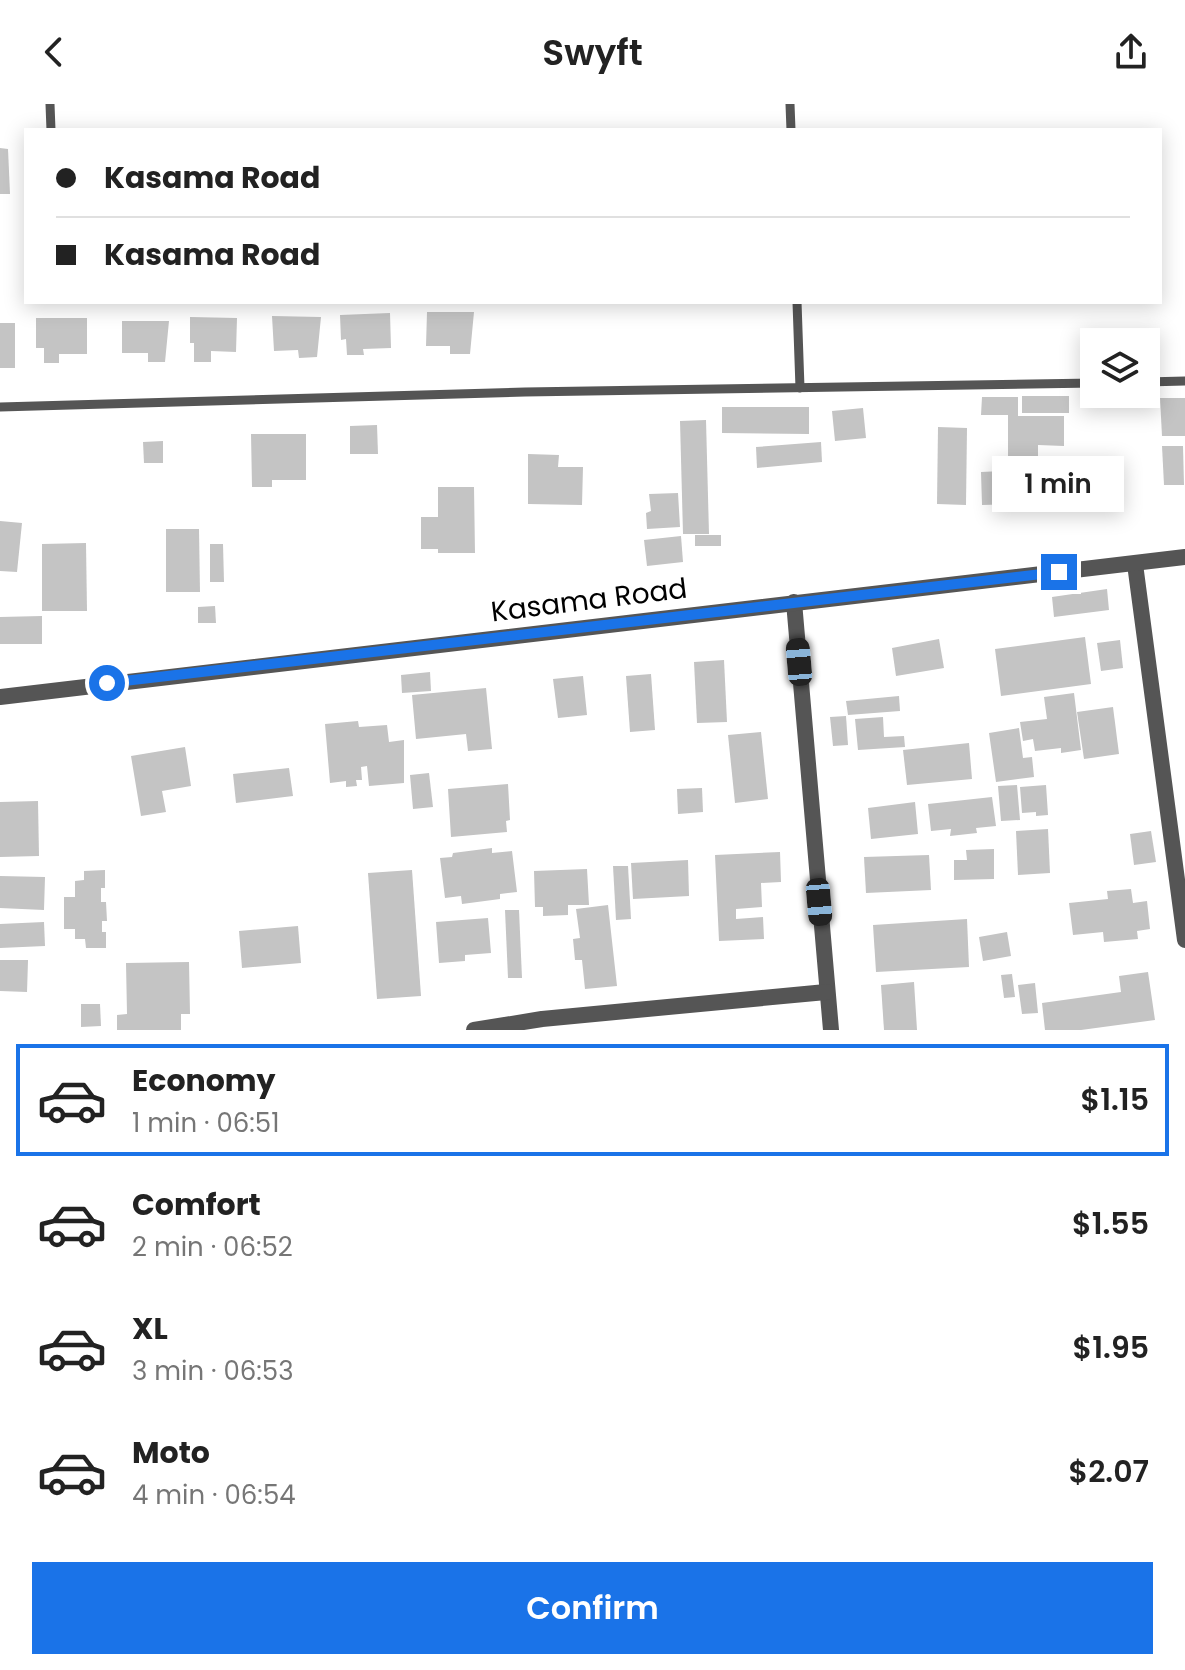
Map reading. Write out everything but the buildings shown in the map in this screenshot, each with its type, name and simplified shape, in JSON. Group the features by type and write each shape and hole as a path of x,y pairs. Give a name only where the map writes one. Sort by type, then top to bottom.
{"street":[{"name":"Kasama Road","path":"0,697 1185,557"},
{"path":"1135,564 1185,940"},
{"path":"794,602 831,1030"},
{"path":"474,1030 542,1019 826,992"}],"lane":[{"path":"50,104 51,128"},
{"path":"790,104 791,128"},
{"path":"797,304 800,388"},
{"path":"1160,382 1185,381"},
{"path":"0,407 540,392 1080,383"}],"route":[{"path":"107,683 1059,572"}]}
